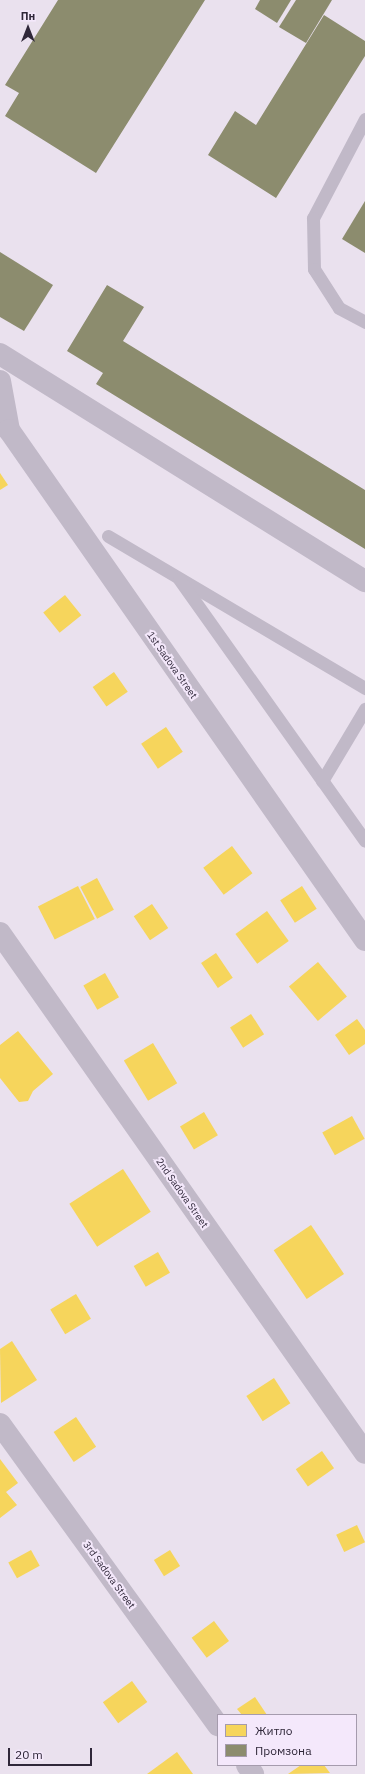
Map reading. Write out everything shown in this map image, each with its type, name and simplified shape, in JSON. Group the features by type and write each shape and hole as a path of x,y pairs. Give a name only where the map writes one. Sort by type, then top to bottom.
{"street":[{"path":"0,354 365,581"},
{"name":"1st Sadova Street","path":"0,381 9,430 365,940"},
{"name":"2nd Sadova Street","path":"0,933 365,1453"},
{"name":"3rd Sadova Street","path":"0,1424 217,1724"}],"lane":[{"path":"365,119 313,218 314,269 339,308 365,322"},
{"path":"108,536 365,688"},
{"path":"179,578 365,841"},
{"path":"322,781 365,709"}],"building: Житло":[{"path":"0,473 8,485 0,490"},
{"path":"65,595 81,615 60,633 43,613"},
{"path":"114,672 128,692 106,707 93,687"},
{"path":"166,727 183,752 158,769 141,744"},
{"path":"232,846 252,873 224,895 203,868"},
{"path":"97,878 114,910 97,919 80,887"},
{"path":"78,886 95,919 55,939 38,906"},
{"path":"302,886 317,909 295,923 280,900"},
{"path":"152,904 168,928 150,940 134,916"},
{"path":"267,911 289,941 257,964 235,934"},
{"path":"216,953 233,978 218,988 201,963"},
{"path":"318,962 347,996 318,1021 289,986"},
{"path":"105,973 119,997 97,1010 83,986"},
{"path":"251,1014 264,1034 243,1048 230,1028"},
{"path":"357,1019 365,1030 365,1044 349,1055 335,1035"},
{"path":"18,1031 53,1074 33,1091 28,1101 19,1102 0,1078 0,1045"},
{"path":"153,1043 177,1083 148,1101 124,1061"},
{"path":"204,1112 218,1135 194,1150 180,1126"},
{"path":"352,1116 365,1139 335,1155 322,1132"},
{"path":"123,1169 151,1212 97,1247 69,1204"},
{"path":"311,1225 344,1274 307,1299 274,1250"},
{"path":"158,1252 170,1273 146,1287 134,1266"},
{"path":"76,1294 91,1319 65,1334 50,1309"},
{"path":"12,1341 37,1380 1,1403 0,1349"},
{"path":"274,1378 290,1403 263,1421 246,1396"},
{"path":"76,1417 96,1447 74,1462 54,1432"},
{"path":"322,1451 334,1468 308,1487 296,1469"},
{"path":"0,1459 18,1483 6,1492 17,1505 0,1518"},
{"path":"357,1525 365,1542 344,1552 336,1535"},
{"path":"31,1550 40,1566 17,1578 8,1563"},
{"path":"170,1550 180,1566 164,1576 154,1560"},
{"path":"214,1621 229,1641 207,1658 192,1638"},
{"path":"132,1681 147,1702 118,1723 103,1702"},
{"path":"255,1697 266,1714 241,1714 237,1709"},
{"path":"177,1752 193,1774 147,1774"},
{"path":"300,1766 325,1766 330,1773 288,1774"}],"building: Промзона":[{"path":"58,0 205,0 96,173 5,116 19,93 5,85"},
{"path":"260,0 291,0 277,23 255,9"},
{"path":"296,0 332,0 306,43 279,27"},
{"path":"324,15 365,41 365,56 276,198 208,155 235,111 256,125"},
{"path":"365,201 365,253 342,239"},
{"path":"0,252 53,285 24,331 0,317"},
{"path":"107,285 144,307 123,341 365,490 365,549 96,384 103,373 67,351"}]}
